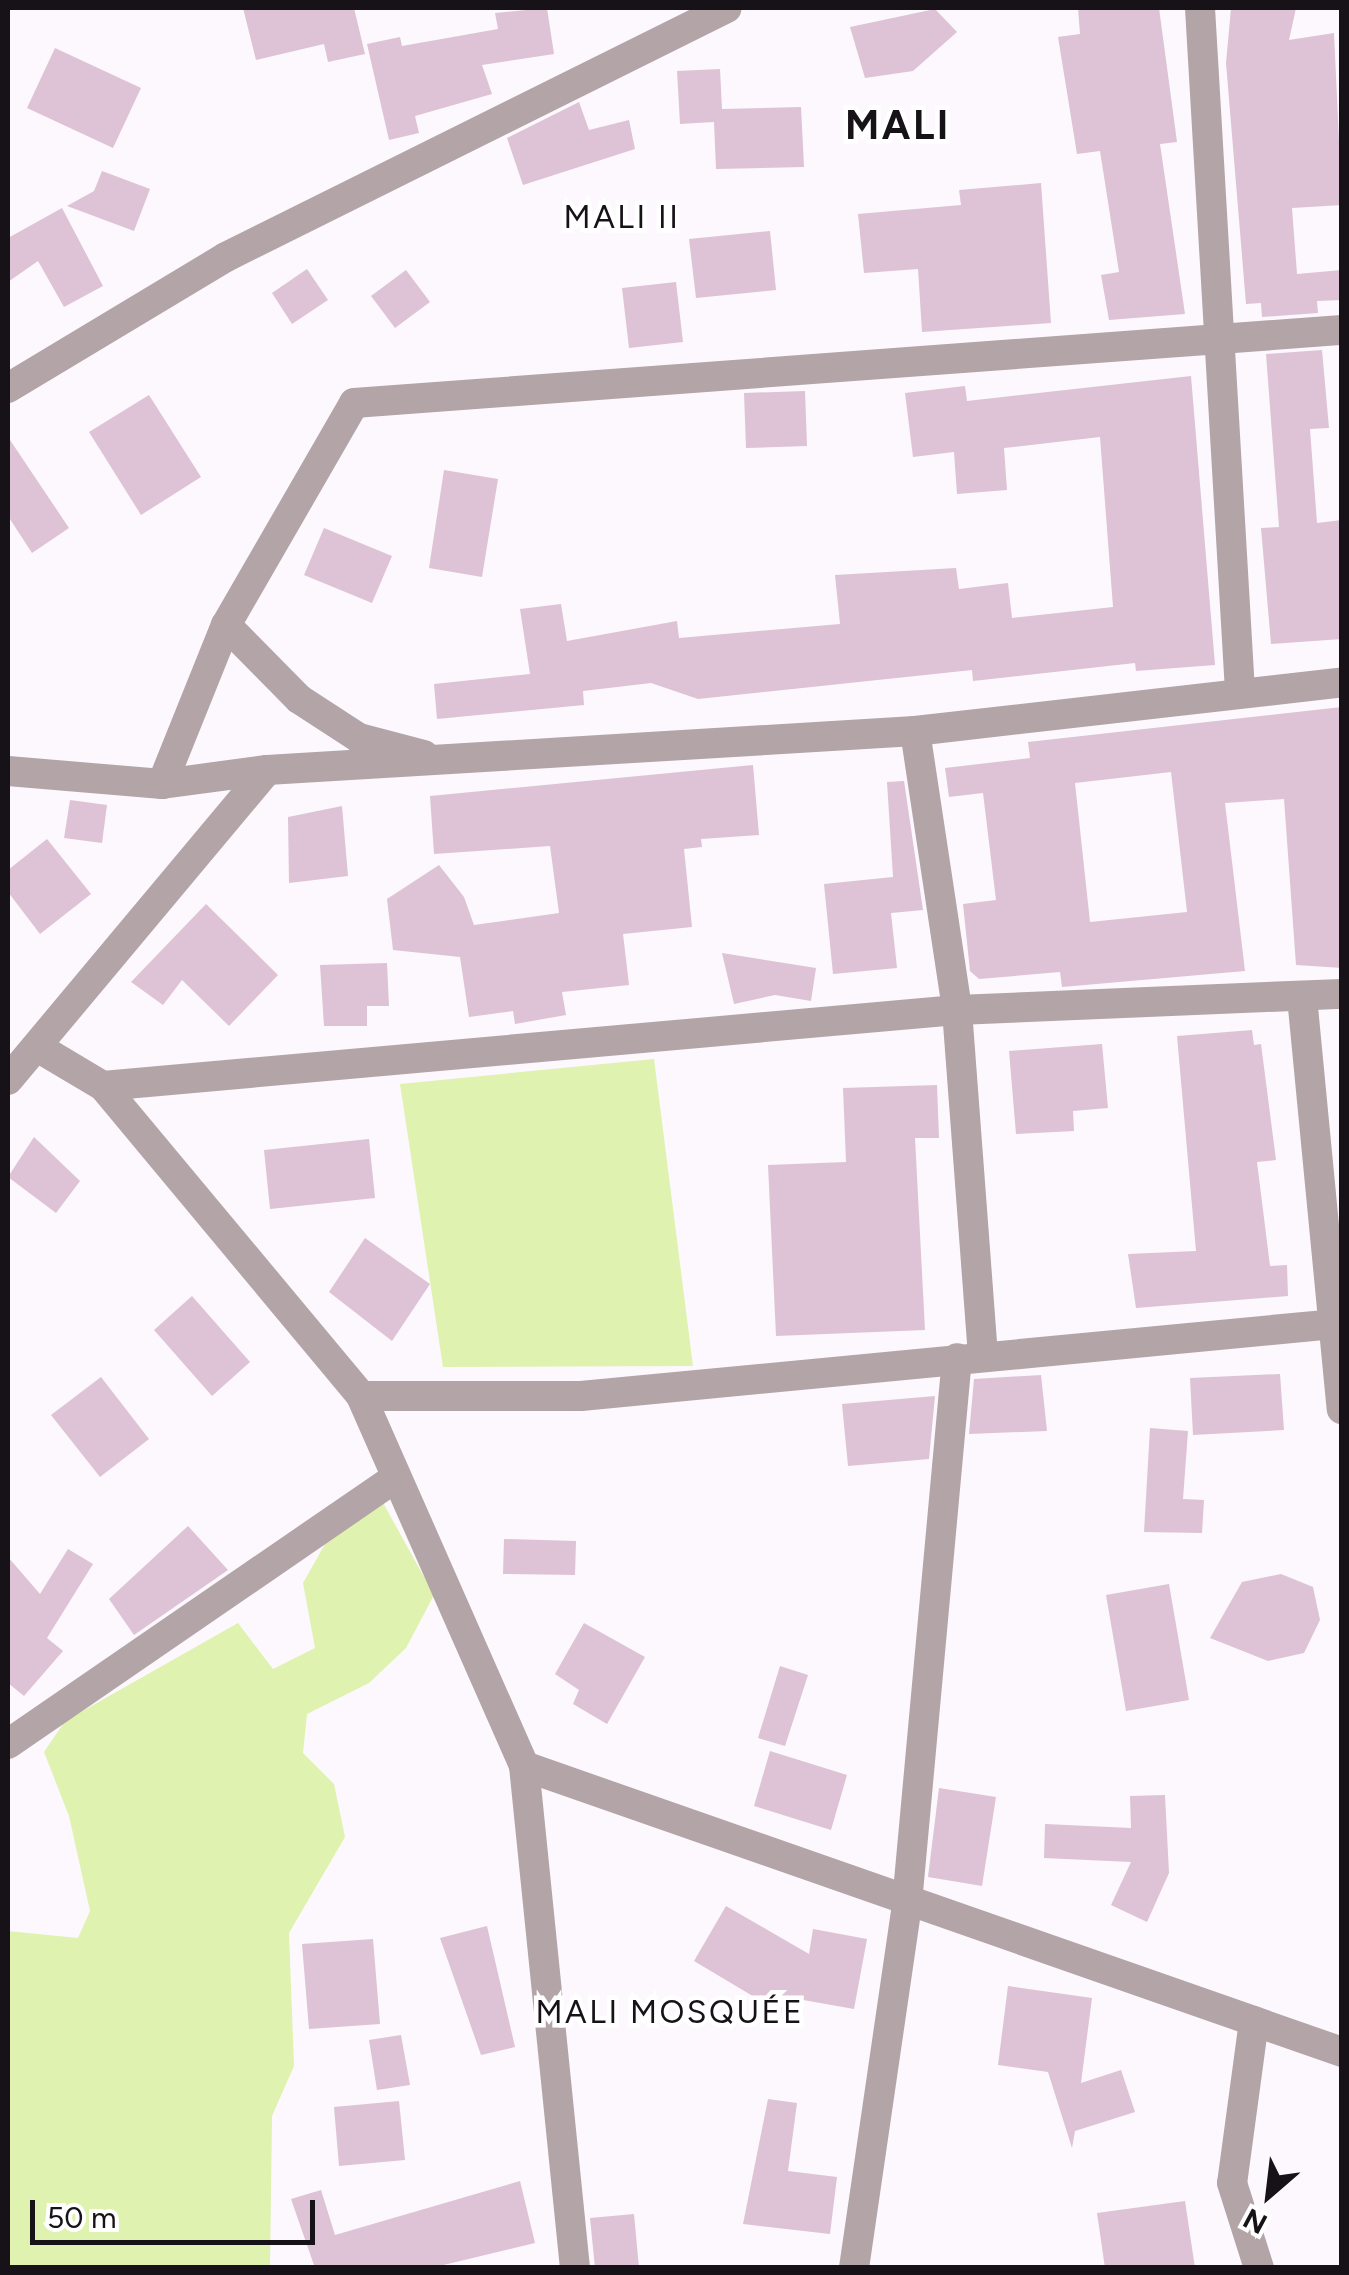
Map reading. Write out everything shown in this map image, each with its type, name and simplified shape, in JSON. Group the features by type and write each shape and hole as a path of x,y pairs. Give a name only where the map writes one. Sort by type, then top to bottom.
{"street":[{"path":"8,388 226,256 728,8"},
{"path":"1200,8 1240,691"},
{"path":"162,784 226,625 354,402 1342,330"},
{"path":"226,625 300,699 360,738 458,764"},
{"path":"8,771 162,784 268,770 458,764 915,731 1342,682"},
{"path":"854,2268 907,1903 970,1357 957,1010 915,731"},
{"path":"8,1080 39,1048 268,770"},
{"path":"103,1086 957,1010 1342,994"},
{"path":"1302,996 1342,1409"},
{"path":"39,1048 103,1086 360,1396 393,1479 524,1766 574,2268"},
{"path":"360,1396 581,1396 1334,1324"},
{"path":"8,1744 393,1479"},
{"path":"524,1766 1342,2052"},
{"path":"1254,2021 1232,2182 1259,2268"}],"green space":[{"path":"654,1059 693,1366 443,1367 400,1084"},
{"path":"382,1501 434,1595 406,1648 369,1683 307,1714 303,1753 334,1784 345,1837 289,1933 294,2066 272,2116 270,2267 8,2267 8,1931 78,1938 90,1911 69,1816 44,1752 65,1721 238,1623 273,1669 315,1648 303,1583 342,1514"}],"building":[{"path":"243,8 354,8 365,54 328,62 324,44 256,60"},
{"path":"547,8 554,54 482,65 492,94 415,116 419,133 389,140 367,44 400,37 402,46 498,29 495,13"},
{"path":"1078,8 1159,8 1177,142 1160,144 1185,314 1109,320 1101,275 1119,272 1100,151 1077,154 1058,37 1080,34"},
{"path":"1231,8 1296,8 1289,40 1334,33 1342,205 1292,208 1297,274 1342,270 1342,300 1317,301 1318,313 1262,317 1261,303 1246,304 1226,63"},
{"path":"935,9 957,32 913,71 865,78 850,27"},
{"path":"55,48 141,88 113,148 27,108"},
{"path":"720,69 722,109 801,107 804,167 716,169 714,122 680,124 677,71"},
{"path":"579,102 589,130 629,120 635,149 523,185 507,138"},
{"path":"102,171 150,189 134,231 67,206 94,191"},
{"path":"1041,183 1051,323 922,332 918,269 864,273 858,214 961,205 959,190"},
{"path":"62,208 103,286 64,307 38,261 8,282 8,238"},
{"path":"770,231 776,290 696,298 689,239"},
{"path":"307,269 328,300 292,324 272,293"},
{"path":"406,270 430,302 395,328 371,296"},
{"path":"676,282 683,342 629,348 622,288"},
{"path":"1322,350 1329,428 1310,429 1317,523 1342,520 1342,639 1271,644 1261,528 1279,527 1266,354"},
{"path":"1191,376 1215,665 1136,671 1135,663 973,681 972,670 698,699 651,683 583,691 584,705 437,719 434,684 530,674 520,609 561,604 567,641 677,621 679,638 840,624 835,575 956,568 959,589 1008,583 1012,618 1113,607 1100,437 1004,448 1007,490 957,494 954,452 913,457 905,393 965,386 967,401"},
{"path":"805,391 807,446 746,448 744,393"},
{"path":"149,395 201,477 141,515 89,432"},
{"path":"8,437 69,528 32,553 8,516"},
{"path":"444,470 498,479 482,577 429,568"},
{"path":"324,528 392,556 372,603 304,575"},
{"path":"1342,707 1342,968 1296,965 1284,799 1225,803 1245,971 1062,987 1060,972 979,979 970,971 963,904 996,900 983,793 949,797 945,768 1030,758 1028,742","holes":["1171,772 1187,912 1090,922 1075,783"]},
{"path":"753,765 759,835 701,839 702,847 684,849 692,927 623,934 629,985 562,992 566,1015 515,1024 513,1011 469,1017 460,957 393,950 387,899 439,865 464,897 474,925 559,913 550,846 434,854 430,796"},
{"path":"904,781 923,910 891,913 897,968 833,974 824,884 893,877 887,782"},
{"path":"70,800 107,805 102,843 64,838"},
{"path":"342,806 348,876 289,883 288,817"},
{"path":"47,839 91,894 40,934 8,892 8,870"},
{"path":"206,904 278,975 229,1026 182,980 163,1005 131,982"},
{"path":"722,953 816,968 811,1001 775,995 734,1004"},
{"path":"387,963 389,1006 367,1006 367,1026 324,1026 320,965"},
{"path":"1252,1030 1254,1045 1261,1044 1276,1160 1257,1162 1270,1266 1287,1265 1288,1296 1136,1308 1128,1254 1196,1251 1177,1036"},
{"path":"1102,1044 1108,1108 1073,1111 1074,1131 1016,1134 1009,1051"},
{"path":"937,1085 939,1138 915,1138 925,1330 776,1336 768,1165 846,1162 843,1088"},
{"path":"34,1137 80,1181 56,1213 8,1177"},
{"path":"369,1139 375,1198 270,1209 264,1150"},
{"path":"365,1238 430,1284 392,1341 329,1292"},
{"path":"192,1296 250,1362 212,1396 154,1330"},
{"path":"1280,1374 1284,1430 1193,1435 1190,1378"},
{"path":"1041,1375 1047,1431 969,1434 974,1379"},
{"path":"101,1377 149,1439 100,1477 51,1415"},
{"path":"935,1396 929,1459 848,1466 842,1404"},
{"path":"1150,1428 1188,1431 1183,1499 1204,1500 1202,1533 1144,1532"},
{"path":"188,1526 228,1570 134,1635 109,1599"},
{"path":"504,1539 576,1541 575,1575 503,1574"},
{"path":"68,1549 93,1564 47,1638 63,1651 24,1696 8,1683 8,1557 40,1594"},
{"path":"1281,1574 1313,1587 1320,1620 1304,1653 1268,1661 1210,1638 1242,1582"},
{"path":"1169,1584 1189,1700 1126,1711 1106,1595"},
{"path":"584,1623 645,1657 607,1724 573,1704 579,1690 555,1674"},
{"path":"780,1666 808,1675 785,1746 758,1738"},
{"path":"770,1751 847,1775 831,1830 754,1806"},
{"path":"939,1788 996,1797 982,1886 928,1877"},
{"path":"1165,1795 1169,1873 1147,1922 1111,1905 1131,1862 1044,1858 1045,1824 1131,1828 1130,1796"},
{"path":"726,1906 809,1954 813,1929 867,1939 854,2009 792,1998 788,2017 694,1961"},
{"path":"487,1926 515,2047 481,2055 440,1938"},
{"path":"373,1939 380,2024 309,2029 302,1944"},
{"path":"1008,1986 1092,1998 1081,2083 1121,2070 1135,2112 1075,2131 1072,2148 1048,2072 998,2065"},
{"path":"401,2035 410,2085 377,2090 369,2040"},
{"path":"768,2099 797,2103 788,2171 837,2177 830,2234 743,2224"},
{"path":"399,2101 405,2160 339,2166 334,2107"},
{"path":"520,2181 535,2243 431,2268 315,2268 291,2199 321,2190 335,2235"},
{"path":"1185,2201 1195,2268 1105,2268 1097,2213"},
{"path":"634,2214 639,2268 595,2268 590,2218"}],"district":[{"name":"MALI","path":"898,125"},
{"name":"MALI II","path":"622,217"},
{"name":"MALI MOSQUÉE","path":"670,2012"}]}
